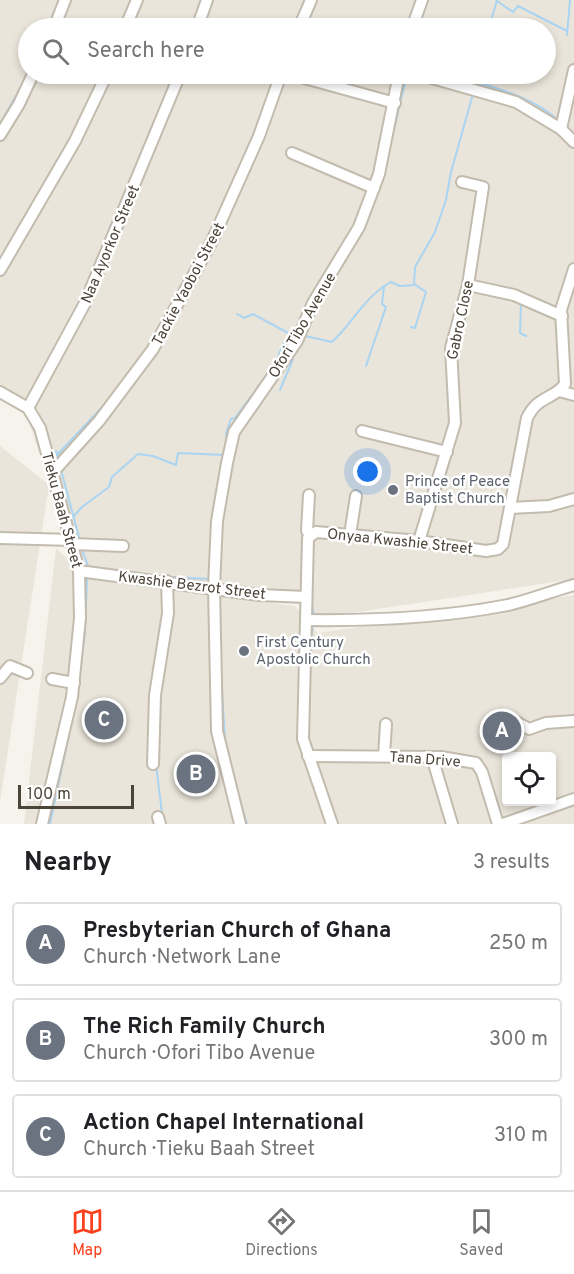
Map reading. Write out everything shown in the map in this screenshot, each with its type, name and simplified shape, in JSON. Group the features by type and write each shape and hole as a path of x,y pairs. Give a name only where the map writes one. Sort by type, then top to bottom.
{"street":[{"path":"58,18 65,0"},
{"path":"129,18 137,0"},
{"path":"201,18 207,0"},
{"path":"303,18 311,0"},
{"path":"416,18 422,0"},
{"path":"561,129 574,70"},
{"path":"0,135 20,104 29,84"},
{"path":"0,270 75,141 102,84"},
{"name":"Naa Ayorkor Street","path":"28,408 85,303 176,84"},
{"name":"Tackie Yaoboi Street","path":"54,471 99,421 153,349 212,241 259,136 277,84"},
{"path":"326,84 395,103"},
{"name":"Ofori Tibo Avenue","path":"240,824 218,742 214,587 217,521 231,446 239,424 300,334 317,296 359,227 374,188 398,84"},
{"path":"457,84 503,96 561,129 574,142"},
{"path":"292,153 374,188"},
{"name":"Gabro Close","path":"419,540 454,423 451,348 468,285 483,188 462,182"},
{"path":"574,269 563,303 566,378 559,391 574,395"},
{"path":"468,285 514,295 562,316"},
{"name":"Onyaa Kwashie Street","path":"332,824 303,739 308,538 311,534 419,540 492,551 502,544 527,418 536,403 559,391"},
{"path":"0,392 28,408"},
{"name":"Tieku Baah Street","path":"28,408 40,428 54,471 79,571 80,618 74,683 42,824"},
{"path":"362,431 447,452"},
{"path":"309,495 307,531 311,534"},
{"path":"350,536 356,496"},
{"path":"510,508 549,506 574,499"},
{"path":"0,538 123,546"},
{"name":"Kwashie Bezrot Street","path":"79,571 214,587 259,595 306,597"},
{"path":"153,764 154,705 168,613 167,581"},
{"path":"306,620 369,621 452,614 510,604 574,585"},
{"path":"0,678 10,666 27,673"},
{"path":"52,679 74,683"},
{"path":"501,719 513,720 529,729 546,723 574,721"},
{"path":"384,756 386,724"},
{"name":"Tana Drive","path":"308,756 432,757 478,764 498,824"},
{"path":"432,757 452,824"},
{"path":"503,824 574,799"}],"shaded area":[{"path":"0,0 574,0 574,579 313,619 309,594 78,565 24,408 0,398"},
{"path":"0,446 49,485 0,802"},
{"path":"56,548 87,579 295,606 317,633 574,595 574,824 24,824"}],"waterway":[{"path":"492,18 497,0"},
{"path":"567,35 570,0"},
{"path":"497,1 513,12 518,6 542,18"},
{"path":"556,25 567,31"},
{"path":"249,146 272,84"},
{"path":"367,221 380,185 405,84"},
{"path":"481,84 532,102 560,122"},
{"path":"0,124 22,85"},
{"path":"305,336 332,342 373,295 382,288 391,282 400,286 414,285 415,267 435,232 446,200 451,172 473,94"},
{"path":"355,244 361,234"},
{"path":"411,327 415,328 426,292 414,284"},
{"path":"366,366 386,307 382,304 384,286"},
{"path":"521,302 520,333 526,336"},
{"path":"237,314 244,318 253,314 290,334"},
{"path":"274,365 285,341 296,333"},
{"path":"144,352 151,342"},
{"path":"295,353 299,346"},
{"path":"280,390 293,359"},
{"path":"227,441 226,433 231,419 235,418 269,372"},
{"path":"121,400 136,380"},
{"path":"57,455 107,402"},
{"path":"56,451 59,461"},
{"path":"73,517 82,507 109,487 112,477 138,454 153,456 176,465 178,453 225,455"},
{"path":"61,470 80,541"},
{"path":"81,547 88,566"},
{"path":"153,576 210,579"},
{"path":"77,694 85,632 87,578 107,580"},
{"path":"506,600 524,595"},
{"path":"311,596 313,612 316,615"},
{"path":"310,650 313,624"},
{"path":"221,674 225,740"},
{"path":"50,824 75,706"},
{"path":"156,765 162,813"},
{"path":"239,798 247,824"}],"place":[{"name":"Prince of Peace Baptist Church","path":"393,490"},
{"name":"First Century Apostolic Church","path":"244,651"},
{"name":"Action Chapel International","path":"104,720"},
{"name":"Presbyterian Church of Ghana","path":"502,731"},
{"name":"The Rich Family Church","path":"196,774"}]}
